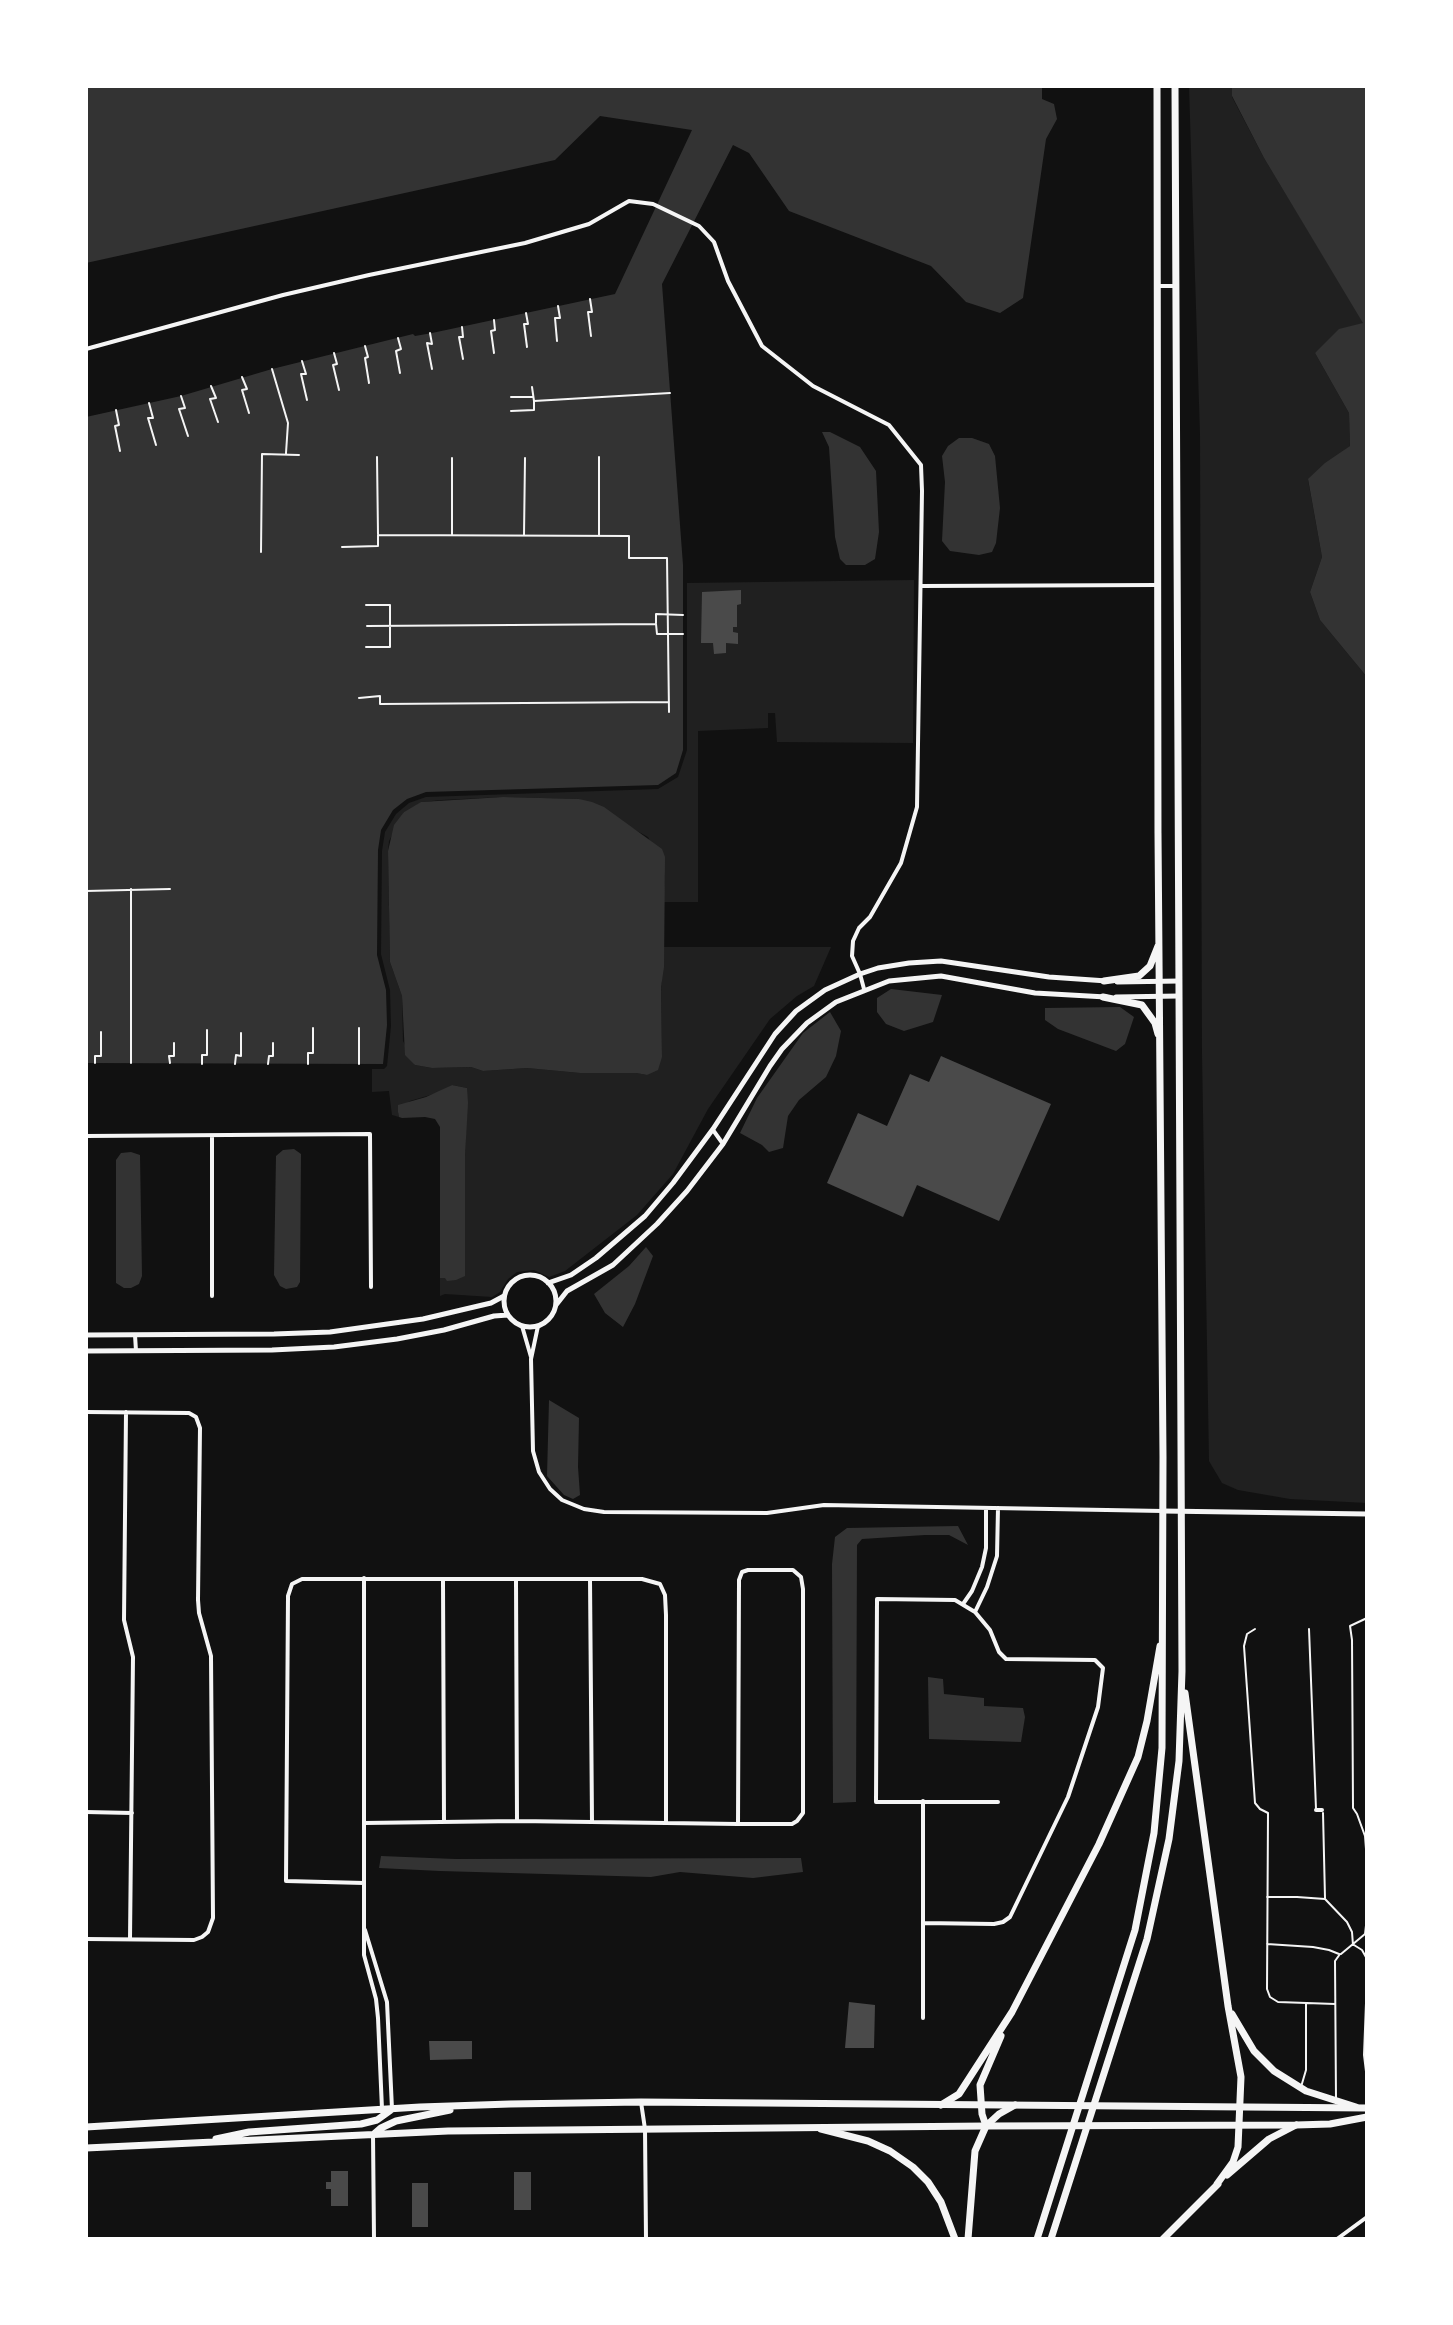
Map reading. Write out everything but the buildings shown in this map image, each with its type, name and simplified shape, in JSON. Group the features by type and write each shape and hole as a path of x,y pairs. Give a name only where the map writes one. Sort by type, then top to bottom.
{"main road":[{"path":"1037,2239 1123,1974 1143,1899 1159,1796 1162,1748 1157,86"},
{"path":"1051,2239 1147,1939 1166,1855 1179,1761 1182,1671 1175,86"},
{"path":"1104,981 1139,976 1147,970 1160,940"},
{"path":"1103,997 1142,1005 1155,1023 1161,1044"},
{"path":"986,2126 980,2085 1012,2012 1099,1844 1133,1769 1147,1721 1163,1628"},
{"path":"1182,1671 1228,2006 1241,2077 1238,2147 1233,2162 1217,2184"},
{"path":"1228,2006 1254,2051 1274,2071 1300,2088 1336,2104"},
{"path":"941,2105 959,2094 1012,2012"},
{"path":"86,2127 472,2105 641,2102 1336,2104 1367,2108"},
{"path":"373,2135 396,2121 472,2105"},
{"path":"968,2239 975,2151 986,2126 1015,2105"},
{"path":"190,2144 249,2132 361,2124 377,2120 392,2109"},
{"path":"86,2148 479,2131 1296,2125 1330,2124 1367,2117"},
{"path":"1163,2239 1217,2184 1269,2139 1296,2125"},
{"path":"821,2129 868,2141 913,2167 941,2202 955,2239"}],"street":[{"path":"86,349 283,295 525,243 589,224 629,201 653,204 699,226 714,242 728,281 762,346 813,386 889,425 921,465 917,807 901,863 853,941 852,956 864,989"},
{"path":"1158,286 1177,286"},
{"path":"921,586 1159,585"},
{"path":"548,1283 571,1275 632,1229 673,1183 713,1129 762,1050 788,1019 825,990 860,974 897,964 941,961 1049,977 1180,981"},
{"path":"522,1326 538,1326 550,1318 567,1291 613,1265 640,1242 677,1203 723,1144 790,1039 825,1009 864,989 889,981 941,976 1035,993 1103,997 1179,996"},
{"path":"713,1129 723,1144"},
{"path":"86,1136 370,1134 371,1287"},
{"path":"212,1136 212,1296"},
{"path":"86,1335 274,1334 330,1332 384,1325 491,1303 504,1296 512,1282 534,1276 548,1283 556,1297 556,1305"},
{"path":"504,1296 508,1315 522,1326 531,1359"},
{"path":"86,1351 272,1350 355,1346 508,1315"},
{"path":"538,1326 531,1359 533,1451 539,1472 550,1489 562,1500 584,1509 604,1512 767,1513 824,1505 1367,1514"},
{"path":"135,1335 136,1351"},
{"path":"86,1412 189,1413 196,1417 200,1428 199,1613 211,1656 213,1918 208,1932 194,1940 86,1939"},
{"path":"126,1412 124,1620 133,1657 130,1939"},
{"path":"975,1612 987,1587 998,1550 998,1508"},
{"path":"963,1604 977,1581 986,1548 986,1509"},
{"path":"986,1548 998,1550"},
{"path":"364,1823 517,1821 738,1824 792,1824 803,1813 803,1589 801,1577 793,1570 748,1570 742,1572 739,1580 738,1824"},
{"path":"364,1883 286,1881 288,1596 292,1584 308,1578 642,1579 660,1584 665,1595 666,1615 666,1823"},
{"path":"364,1578 364,1955 376,1999 382,2110"},
{"path":"516,1578 517,1821"},
{"path":"443,1579 444,1821"},
{"path":"590,1579 592,1822"},
{"path":"977,1581 987,1587"},
{"path":"923,1923 994,1924 1010,1917 1068,1797 1098,1707 1103,1668 1095,1660 1006,1659 999,1652 990,1630 975,1612 955,1600 877,1599 876,1802 998,1802"},
{"path":"923,1801 923,2018"},
{"path":"1316,1810 1322,1810"},
{"path":"86,1812 132,1813"},
{"path":"363,1920 387,2002 392,2109"},
{"path":"641,2102 645,2129 646,2239"},
{"path":"373,2135 374,2239"},
{"path":"1337,2239 1367,2217"}],"lane":[{"path":"1367,1618 1350,1626 1353,1808 1365,1836 1367,1862"},
{"path":"1255,1629 1247,1634 1244,1646 1255,1803 1268,1813 1267,1989 1270,1997 1278,2002 1335,2004"},
{"path":"1309,1629 1316,1810"},
{"path":"1322,1810 1325,1899 1347,1922 1353,1945"},
{"path":"1267,1897 1325,1899"},
{"path":"1336,2104 1335,1961 1365,1934 1367,1917"},
{"path":"1267,1944 1313,1947 1340,1954"},
{"path":"1353,1945 1362,1950 1367,1959"},
{"path":"1367,1977 1364,2055 1367,2080"},
{"path":"1300,2088 1306,2070 1306,2003"}],"path":[{"path":"590,299 591,336"},
{"path":"557,341 555,318 560,318 558,306"},
{"path":"526,313 527,347"},
{"path":"494,320 495,330 491,331 494,353"},
{"path":"462,327 463,337 459,337 463,359"},
{"path":"430,333 432,344 427,343 432,369"},
{"path":"398,338 401,349 396,351 400,373"},
{"path":"365,346 369,383"},
{"path":"334,353 337,364 333,365 339,390"},
{"path":"302,361 306,374 301,374 307,400"},
{"path":"272,369 288,423 286,454"},
{"path":"242,377 247,389 242,390 249,413"},
{"path":"211,386 216,398 210,399 218,422"},
{"path":"511,411 534,410 532,387"},
{"path":"511,397 533,399 670,393"},
{"path":"181,396 185,408 179,409 188,436"},
{"path":"149,403 153,418 148,418 156,445"},
{"path":"116,410 119,425 115,426 120,451"},
{"path":"86,425 86,432"},
{"path":"261,552 262,454 299,455"},
{"path":"342,547 378,546 377,457"},
{"path":"599,457 599,536"},
{"path":"452,458 452,535"},
{"path":"524,536 525,458"},
{"path":"378,535 629,536 629,558 667,558 669,712"},
{"path":"366,605 390,605 390,647 366,647"},
{"path":"683,615 656,614 657,634 683,634"},
{"path":"367,626 656,624"},
{"path":"359,698 380,696 380,704 669,702"},
{"path":"131,889 131,1063"},
{"path":"86,891 170,889"},
{"path":"308,1064 308,1053 313,1053 313,1028"},
{"path":"359,1028 359,1064"},
{"path":"202,1064 202,1055 207,1055 207,1030"},
{"path":"95,1063 95,1056 101,1056 101,1032"},
{"path":"235,1064 236,1055 241,1056 241,1033"},
{"path":"170,1063 169,1056 174,1056 174,1043"},
{"path":"268,1064 269,1056 273,1056 273,1043"}],"shaded area":[{"path":"86,86 1042,86 1042,99 1054,104 1057,119 1046,139 1023,298 1000,313 966,302 931,266 789,211 749,153 733,145 662,284 683,565 683,750 676,773 658,785 426,792 407,799 393,810 381,830 378,850 377,955 386,990 387,1025 383,1064 86,1063 86,417 181,396 272,369 413,334 432,333 615,294 692,130 600,116 555,160 86,263"},
{"path":"1189,86 1232,86 1232,97 1264,158 1364,323 1315,353 1349,413 1350,446 1308,480 1322,557 1310,592 1320,620 1367,677 1367,1503 1290,1499 1238,1490 1222,1483 1209,1461 1202,1054 1200,435"},
{"path":"1232,86 1367,86 1367,677 1320,620 1310,592 1322,557 1308,479 1350,446 1349,413 1315,353 1339,329 1363,323 1264,158 1232,96"},
{"path":"822,432 830,432 860,447 876,471 879,532 875,559 865,565 846,565 840,559 835,537 829,447"},
{"path":"959,438 972,438 989,444 995,456 1000,508 996,543 992,552 979,555 950,551 942,541 945,482 942,456 948,446"},
{"path":"914,580 913,743 777,742 775,713 768,713 768,728 698,731 698,902 663,902 665,875 648,837 579,799 503,797 442,800 422,802 404,812 389,841 388,851 390,962 402,996 403,1041 415,1065 471,1067 483,1071 527,1068 647,1075 662,1057 664,947 831,947 814,986 770,1019 708,1109 673,1174 637,1215 565,1271 549,1277 534,1270 517,1272 492,1297 440,1296 440,1278 445,1278 465,1156 467,1088 452,1085 410,1101 398,1112 399,1117 392,1115 389,1091 372,1092 372,1069 387,1066 391,1026 390,990 381,954 382,851 385,832 396,814 409,803 426,797 658,789 678,777 687,750 687,583"},
{"path":"503,797 592,802 604,807 662,849 665,857 664,967 661,987 662,1057 658,1070 647,1075 527,1068 483,1071 471,1067 432,1068 415,1065 405,1055 402,996 390,962 388,851 394,825 404,812 421,802"},
{"path":"891,989 942,995 933,1022 904,1031 886,1024 877,1012 877,998"},
{"path":"1120,1007 1134,1017 1125,1044 1116,1051 1058,1029 1045,1020 1045,1008"},
{"path":"830,1012 841,1031 836,1056 826,1077 799,1100 788,1116 783,1148 769,1152 740,1133 757,1098 803,1033"},
{"path":"452,1085 467,1088 465,1276 447,1281 440,1278 440,1127 435,1119 399,1117 398,1105"},
{"path":"294,1149 301,1154 300,1282 297,1287 286,1289 280,1286 274,1275 276,1156 283,1150"},
{"path":"121,1153 140,1155 142,1276 139,1284 124,1288 116,1283 116,1160"},
{"path":"646,1247 653,1256 623,1327 605,1313 594,1294 629,1266"},
{"path":"549,1400 579,1418 580,1495 573,1499 564,1495 547,1476"},
{"path":"958,1526 968,1545 949,1535 925,1535 862,1539 857,1545 856,1802 833,1803 832,1564 835,1537 847,1528"},
{"path":"928,1677 943,1679 944,1694 984,1698 984,1706 1023,1708 1025,1717 1021,1742 929,1739"},
{"path":"381,1856 455,1859 801,1858 803,1872 753,1878 680,1872 651,1877 440,1871 379,1868"}]}
